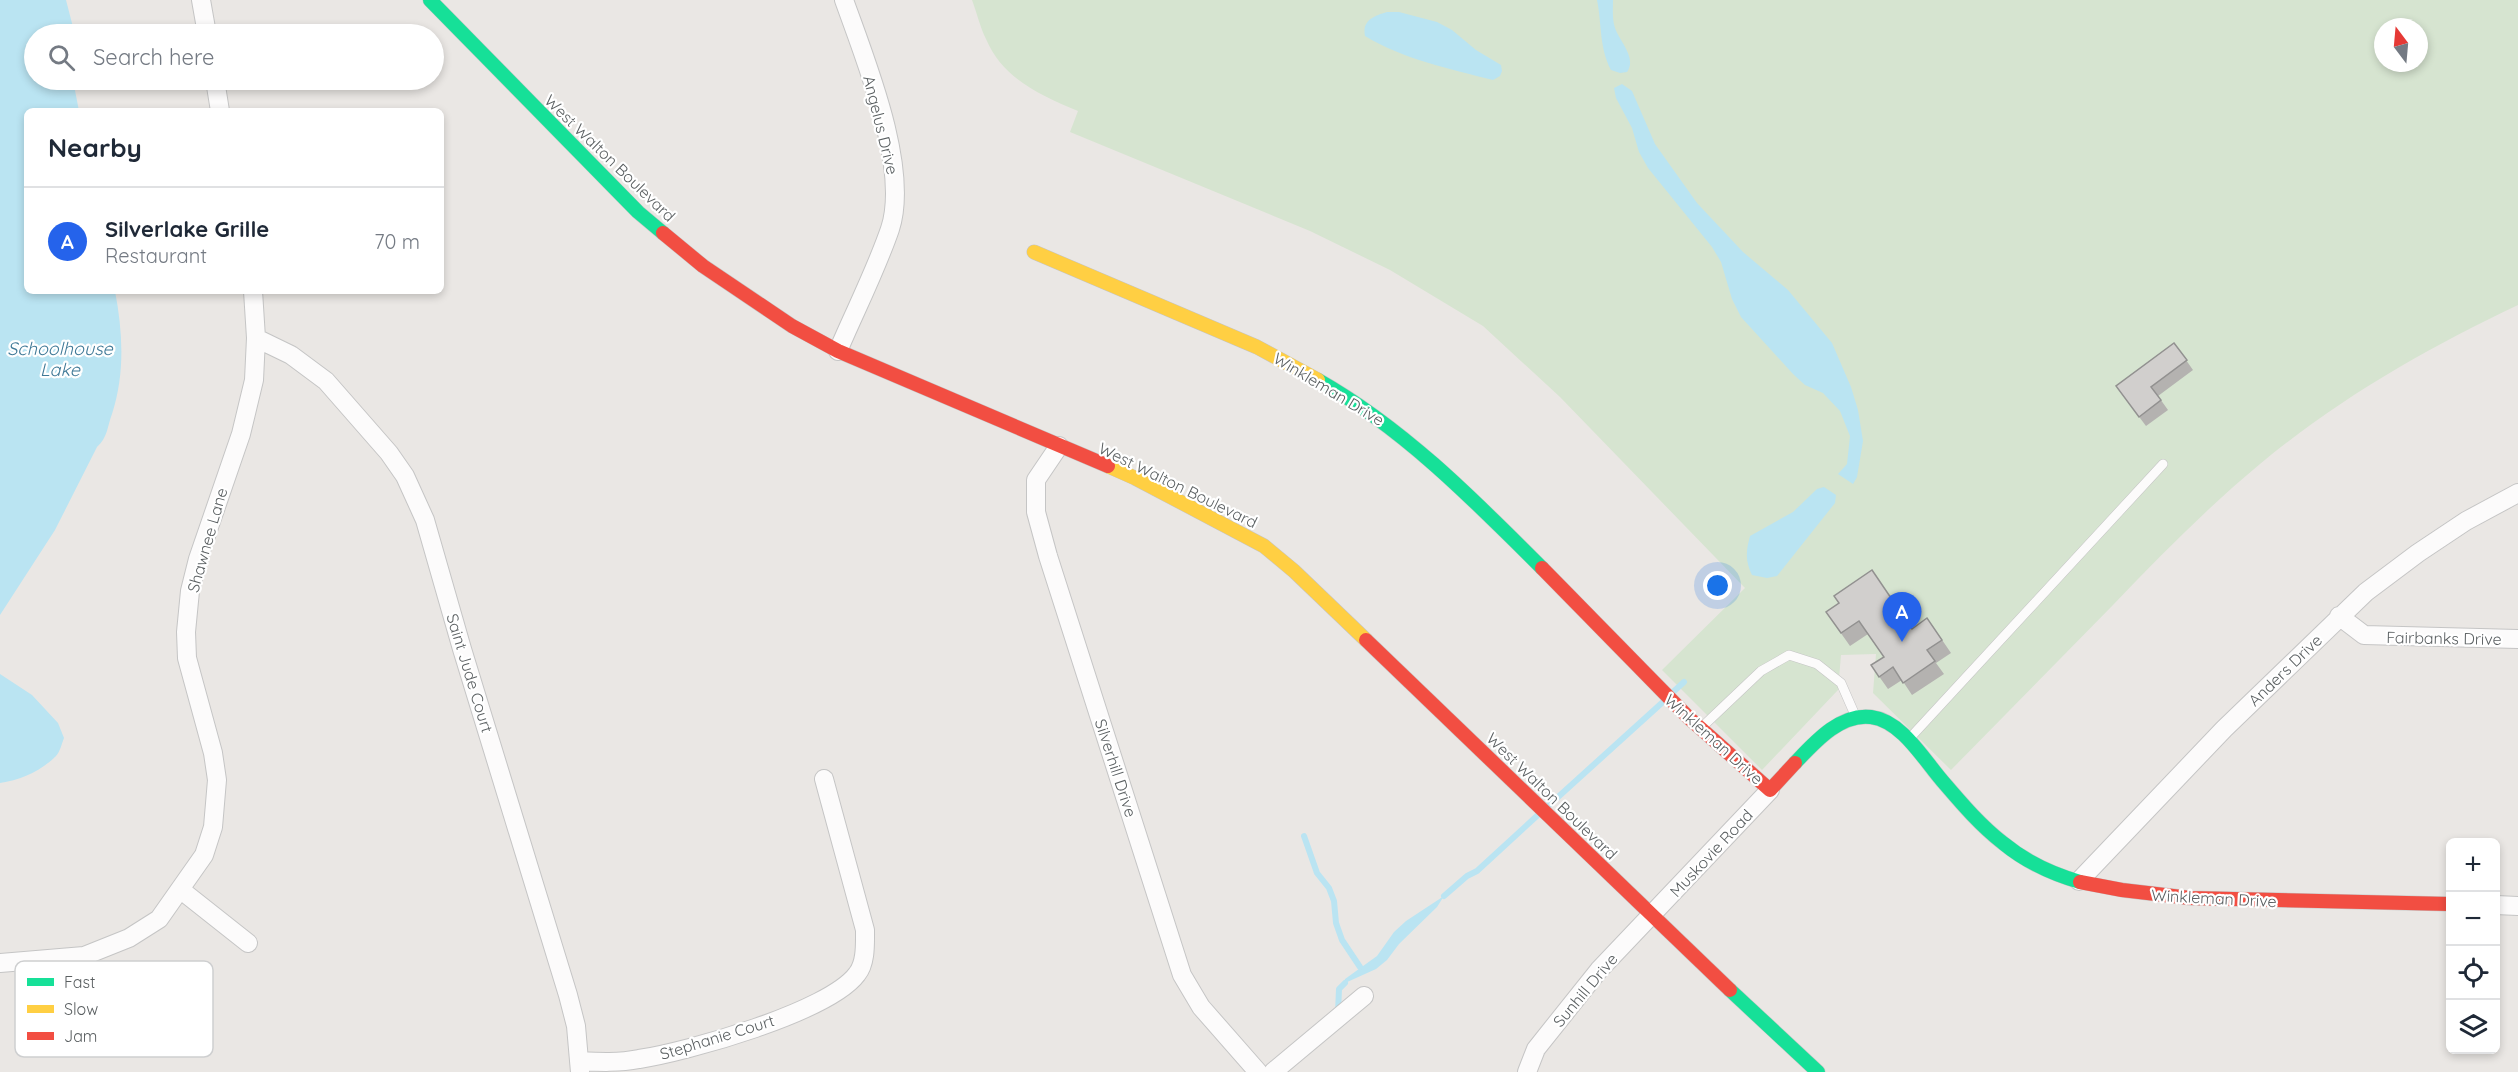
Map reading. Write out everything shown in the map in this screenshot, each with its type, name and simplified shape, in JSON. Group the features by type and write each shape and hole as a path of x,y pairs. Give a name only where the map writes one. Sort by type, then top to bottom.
{"main road":[{"name":"West Walton Boulevard","path":"430,0 638,212 703,266 792,326 838,351 1135,478 1264,546 1294,571 1652,916 1818,1072"},
{"name":"Winkleman Drive","path":"1034,252 1257,347 1353,400 1387,424 1436,466 1524,549 1700,728 1770,790 1831,728 1855,717 1871,717 1886,722 1908,741 1942,781 2003,843 2031,863 2079,881 2124,891 2179,899 2244,903 2360,901 2446,904"}],"street":[{"path":"201,0 205,24"},
{"name":"Angelus Drive","path":"838,351 890,227 895,174 879,106 844,0"},
{"path":"216,90 219,108"},
{"name":"Shawnee Lane","path":"24,961 84,956 129,938 159,919 204,855 213,827 217,780 213,753 187,657 186,632 190,591 241,434 254,380 256,338 253,294"},
{"name":"Saint Jude Court","path":"256,338 291,355 333,388 389,453 405,476 425,520 465,660 568,995 576,1026 580,1067"},
{"name":"Silverhill Drive","path":"1059,446 1036,480 1036,512 1048,556 1182,975 1201,1006 1258,1072"},
{"name":"Anders Drive","path":"2079,881 2224,729 2366,592 2418,552 2466,521 2518,493"},
{"name":"Fairbanks Drive","path":"2339,616 2364,635 2518,639"},
{"name":"Stephanie Court","path":"580,1067 640,1059 742,1033 808,1007 843,988 858,973 865,950 865,930 860,902 824,779"},
{"name":"Muskovie Road","path":"1652,916 1770,790"},
{"path":"181,890 248,943"},
{"path":"2500,905 2518,906"},
{"name":"Sunhill Drive","path":"1527,1072 1536,1049 1599,969 1652,916"},
{"name":"Shawnee Lane","path":"0,963 15,962"},
{"path":"1273,1072 1364,996"}],"lane":[{"path":"1908,741 2163,464"},
{"path":"1700,728 1761,671 1789,655 1816,664 1841,683 1855,717"}],"green space":[{"path":"972,0 2518,0 2518,305 2384,376 2320,418 2260,464 2166,550 1951,770 1873,693 1876,654 1841,655 1838,690 1762,770 1662,670 1745,588 1560,397 1483,326 1390,270 1310,231 1070,132 1078,111 1037,92 1013,75 993,53"}],"water":[{"name":"Schoolhouse Lake","path":"0,0 66,0 72,24 24,24 24,90 75,90 78,108 24,108 24,294 115,294 120,322 121,369 116,399 105,436 97,447 55,530 0,615"},
{"path":"1597,0 1613,0 1615,28 1627,50 1630,61 1627,72 1620,73 1611,70 1607,61"},
{"path":"1399,12 1437,22 1452,30 1476,50 1501,65 1500,76 1493,80 1427,63 1365,36 1367,23 1377,15"},
{"path":"1622,84 1632,91 1655,144 1697,203 1743,252 1788,290 1832,343 1851,387 1858,410 1863,441 1857,477 1853,484 1838,474 1847,464 1850,436 1840,411 1823,393 1805,385 1793,374 1741,317 1732,299 1721,262 1712,247 1648,168 1639,152 1632,128 1616,98 1614,88"},
{"path":"1824,487 1836,495 1835,503 1777,576 1767,578 1752,575 1747,556 1750,536 1793,512 1817,489"},
{"path":"0,674 32,695 58,723 64,738 60,750 44,766 23,777 0,783"},
{"path":"1444,896 1437,907 1399,944 1387,960 1376,969 1345,983 1345,979 1377,956 1394,932 1406,921"}],"building":[{"path":"2174,343 2187,360 2151,387 2161,400 2139,417 2116,386"},
{"path":"1872,570 1912,629 1927,618 1942,640 1927,650 1935,661 1903,683 1893,667 1879,677 1871,665 1884,657 1859,621 1841,633 1826,612 1839,603 1834,596"}],"waterway":[{"path":"1673,692 1684,682"},
{"path":"1547,807 1664,701"},
{"path":"1444,896 1467,876 1477,871 1539,814"},
{"path":"1304,836 1317,873 1329,888 1334,901 1336,923 1342,940 1360,967"},
{"path":"1338,1013 1339,989 1345,983"}],"traffic: fast":[{"path":"430,0 638,212 663,233"},
{"path":"1318,380 1349,399 1408,442 1490,516 1542,568"},
{"path":"1795,763 1819,739 1838,725 1860,717 1883,720 1903,734 1959,800 2012,850 2049,871 2080,882"},
{"path":"1730,990 1818,1072"}],"traffic: slow":[{"path":"1034,252 1257,347 1318,380"},
{"path":"1108,466 1264,546 1294,571 1366,640"}],"traffic: jam":[{"path":"663,233 703,266 792,326 838,351 1108,466"},
{"path":"1542,568 1689,718 1770,790 1795,763"},
{"path":"1366,640 1730,990"},
{"path":"2080,882 2122,890 2190,898 2446,904"}],"place":[{"name":"Silverlake Grille","path":"1902,642"}]}
